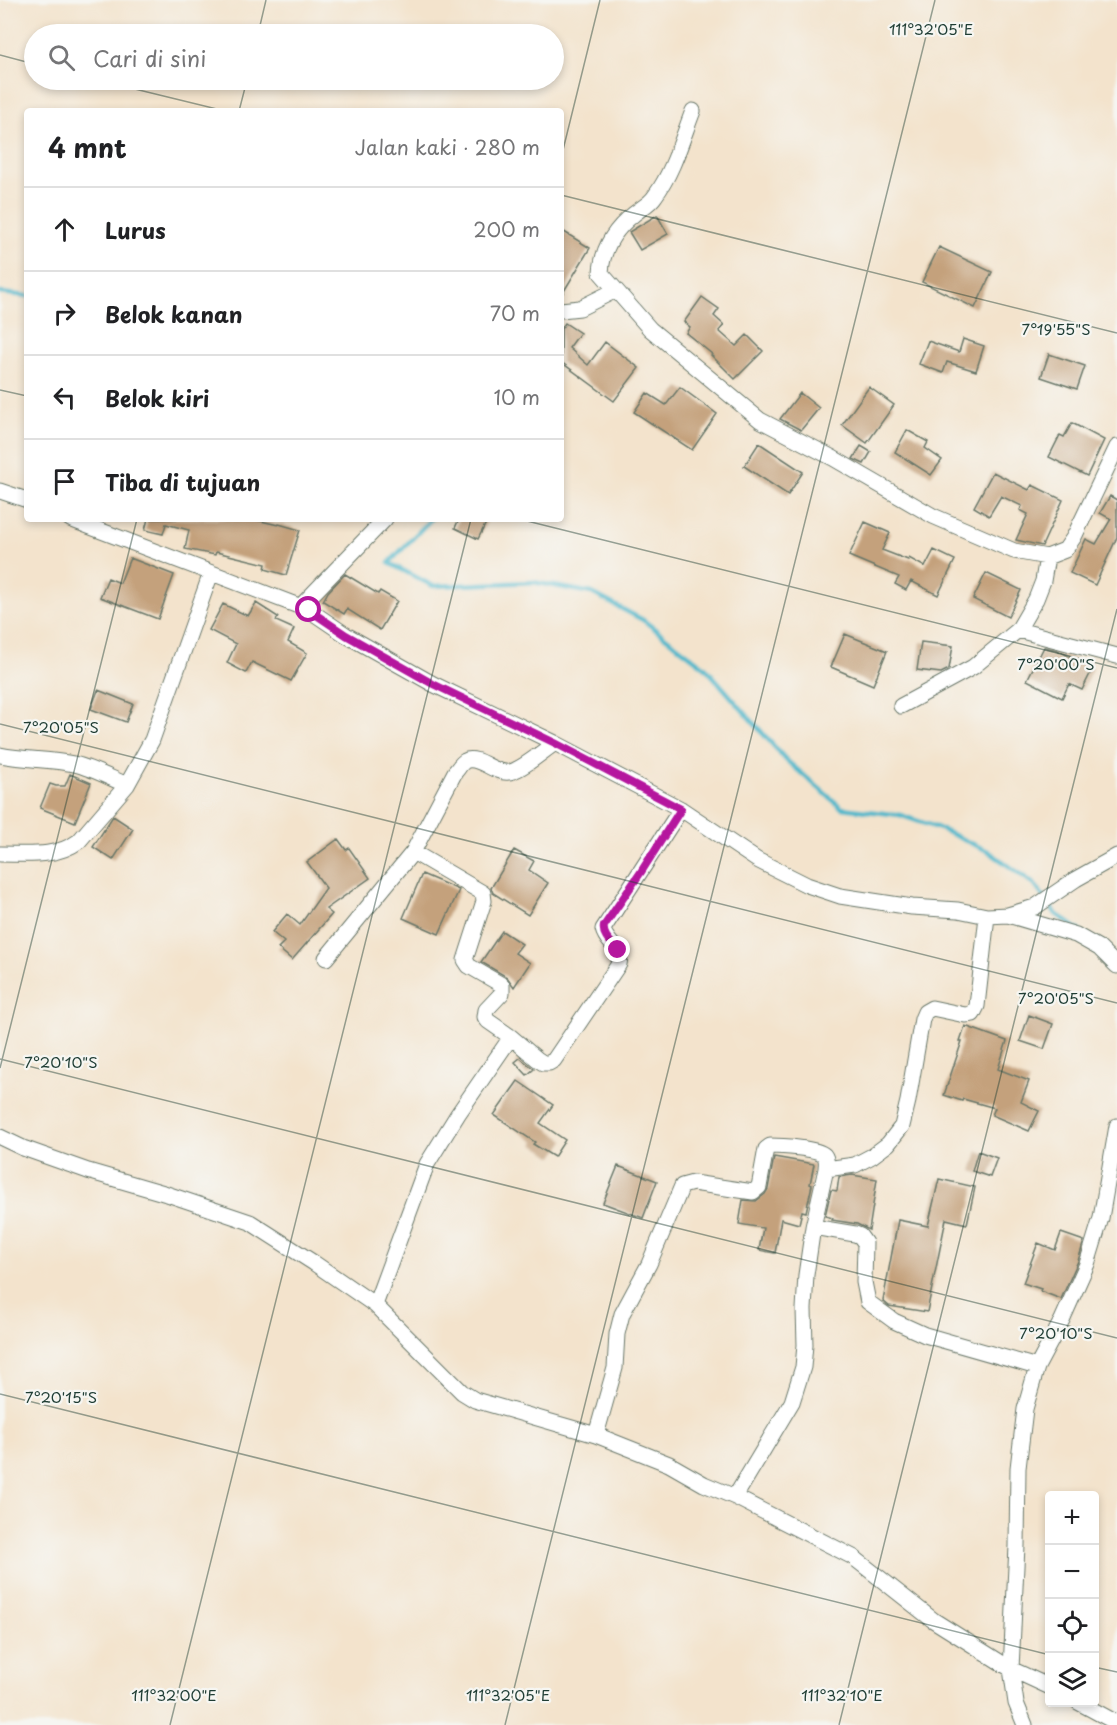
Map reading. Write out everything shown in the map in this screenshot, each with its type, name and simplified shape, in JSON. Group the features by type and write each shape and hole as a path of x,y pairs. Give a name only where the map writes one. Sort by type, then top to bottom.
{"street":[{"path":"693,111 666,178 654,199 615,232 602,260 601,273 650,329 760,420 833,458 933,516 1014,551 1047,558 1065,550 1074,537 1117,447"},
{"path":"564,310 580,308 616,290"},
{"path":"0,491 24,499"},
{"path":"78,522 301,606 346,635 433,684 555,743 681,809 757,860 807,885 850,897 912,907 958,910 987,916 1008,915 1035,907 1076,879 1117,856"},
{"path":"301,606 382,522"},
{"path":"901,706 973,667 1018,630 1036,599 1043,581 1047,558"},
{"path":"0,854 59,852 70,848 79,841 126,785 152,740 211,573"},
{"path":"1018,630 1117,656"},
{"path":"326,958 412,852 455,772 464,762 474,759 506,773 515,771 555,743"},
{"path":"0,755 77,765 126,785"},
{"path":"412,852 483,893 484,901 465,960 469,966 502,985 502,993 486,1010 485,1017 543,1063 549,1063 554,1060 619,964 618,950 605,936 604,926 681,809"},
{"path":"1008,915 1076,935 1100,948 1117,966"},
{"path":"826,1170 855,1166 888,1144 902,1126 925,1012 932,1008 965,1015 972,1014 977,1006 987,916"},
{"path":"375,1305 427,1164 511,1037"},
{"path":"1025,1725 1016,1703 1011,1669 1018,1468 1025,1409 1037,1367 1062,1320 1087,1264 1101,1218 1117,1126"},
{"path":"0,1137 23,1148 88,1171 250,1222 375,1305 462,1392 475,1400 596,1435 669,1464 704,1484 735,1497 853,1557 933,1620 1011,1669 1045,1685"},
{"path":"596,1435 615,1368 617,1334 622,1314 649,1263 682,1186 693,1183 753,1192 759,1187 766,1149 770,1146 817,1151 825,1156 827,1161 813,1227 806,1275 804,1309 806,1345 803,1367 792,1402 735,1497"},
{"path":"813,1227 855,1234 862,1239 865,1243 864,1282 868,1302 894,1321 925,1335 1037,1367"},
{"path":"1087,1707 1117,1723"}],"building":[{"path":"657,215 668,234 640,250 629,232"},
{"path":"564,232 590,248 564,291"},
{"path":"939,247 992,272 975,308 922,282"},
{"path":"702,297 719,309 714,316 724,325 719,331 736,346 747,335 763,351 735,379 712,354 686,333 690,327 684,322"},
{"path":"564,324 580,333 569,348 588,365 605,342 639,368 614,401 564,364"},
{"path":"963,339 984,346 976,371 947,362 943,373 919,364 928,341 959,352"},
{"path":"1049,354 1085,366 1077,389 1041,377"},
{"path":"680,387 717,414 692,450 634,412 647,393 666,405"},
{"path":"869,387 894,405 867,443 842,425"},
{"path":"800,393 819,408 801,430 780,419"},
{"path":"1072,423 1104,440 1087,476 1049,457 1060,435 1064,437"},
{"path":"907,430 928,442 925,448 942,460 931,475 895,452"},
{"path":"759,443 803,472 788,495 744,466"},
{"path":"861,446 871,452 864,464 853,459"},
{"path":"993,472 1029,490 1032,485 1063,500 1042,546 1016,540 1028,514 1020,510 1022,506 1001,496 989,516 974,507"},
{"path":"1110,496 1117,500 1117,537 1095,585 1070,573 1086,539 1096,544 1111,519 1100,513"},
{"path":"147,522 265,522 300,530 286,575 265,569 266,564 216,552 215,555 185,549 189,530 166,524 163,534 145,530"},
{"path":"458,522 486,522 478,539 455,528"},
{"path":"865,522 890,533 882,550 908,560 909,558 925,567 934,550 955,560 938,595 911,581 906,590 895,584 899,577 849,556"},
{"path":"130,558 174,575 158,619 100,597 108,578 120,583"},
{"path":"986,573 1021,590 1008,617 973,599"},
{"path":"345,574 378,594 380,591 397,601 380,630 347,609 344,614 323,601 328,592"},
{"path":"256,603 278,617 276,621 294,629 288,642 307,653 291,681 252,662 246,673 227,663 236,644 209,630 223,604 248,616"},
{"path":"845,634 887,651 873,685 831,667"},
{"path":"921,642 953,646 949,669 941,673 917,670"},
{"path":"1044,647 1057,650 1093,668 1082,690 1069,684 1062,698 1027,680"},
{"path":"98,690 133,704 126,722 91,709"},
{"path":"70,774 91,783 75,822 40,808 50,784 65,786"},
{"path":"113,816 133,829 113,860 93,847"},
{"path":"338,839 346,850 349,848 370,878 326,909 332,914 292,960 278,948 284,942 272,932 287,914 300,925 326,888 307,862"},
{"path":"514,850 534,861 529,870 548,883 528,915 493,893 491,888"},
{"path":"422,874 459,890 439,934 403,918"},
{"path":"502,931 522,944 515,953 530,963 514,987 507,977 481,962"},
{"path":"1029,1015 1053,1024 1044,1049 1020,1041"},
{"path":"965,1026 1007,1041 998,1069 1029,1081 1021,1102 1039,1111 1029,1131 992,1115 995,1108 944,1095"},
{"path":"520,1058 534,1069 527,1075 515,1062"},
{"path":"518,1081 553,1105 540,1123 565,1140 554,1157 494,1115"},
{"path":"978,1151 997,1158 990,1177 972,1171"},
{"path":"774,1157 814,1164 806,1212 802,1211 799,1224 781,1219 775,1253 759,1250 763,1228 739,1224 743,1200 756,1201 768,1189"},
{"path":"618,1166 657,1181 643,1218 603,1203"},
{"path":"852,1175 877,1179 869,1230 857,1224 832,1220 833,1218 825,1216 831,1190 837,1191 839,1177"},
{"path":"939,1179 975,1187 967,1224 946,1219 927,1312 889,1306 883,1301 898,1220 928,1226"},
{"path":"1061,1233 1084,1241 1061,1299 1023,1283 1038,1243 1055,1250"}],"waterway":[{"path":"0,293 24,296"},
{"path":"428,522 389,563 433,586 533,582 592,593 643,620 705,667 786,760 842,808 900,815 938,828 988,851 1034,884 1056,914 1079,930"}],"route":[{"path":"309,610 346,635 433,684 615,773 681,809 604,926 605,936 618,950"}]}
